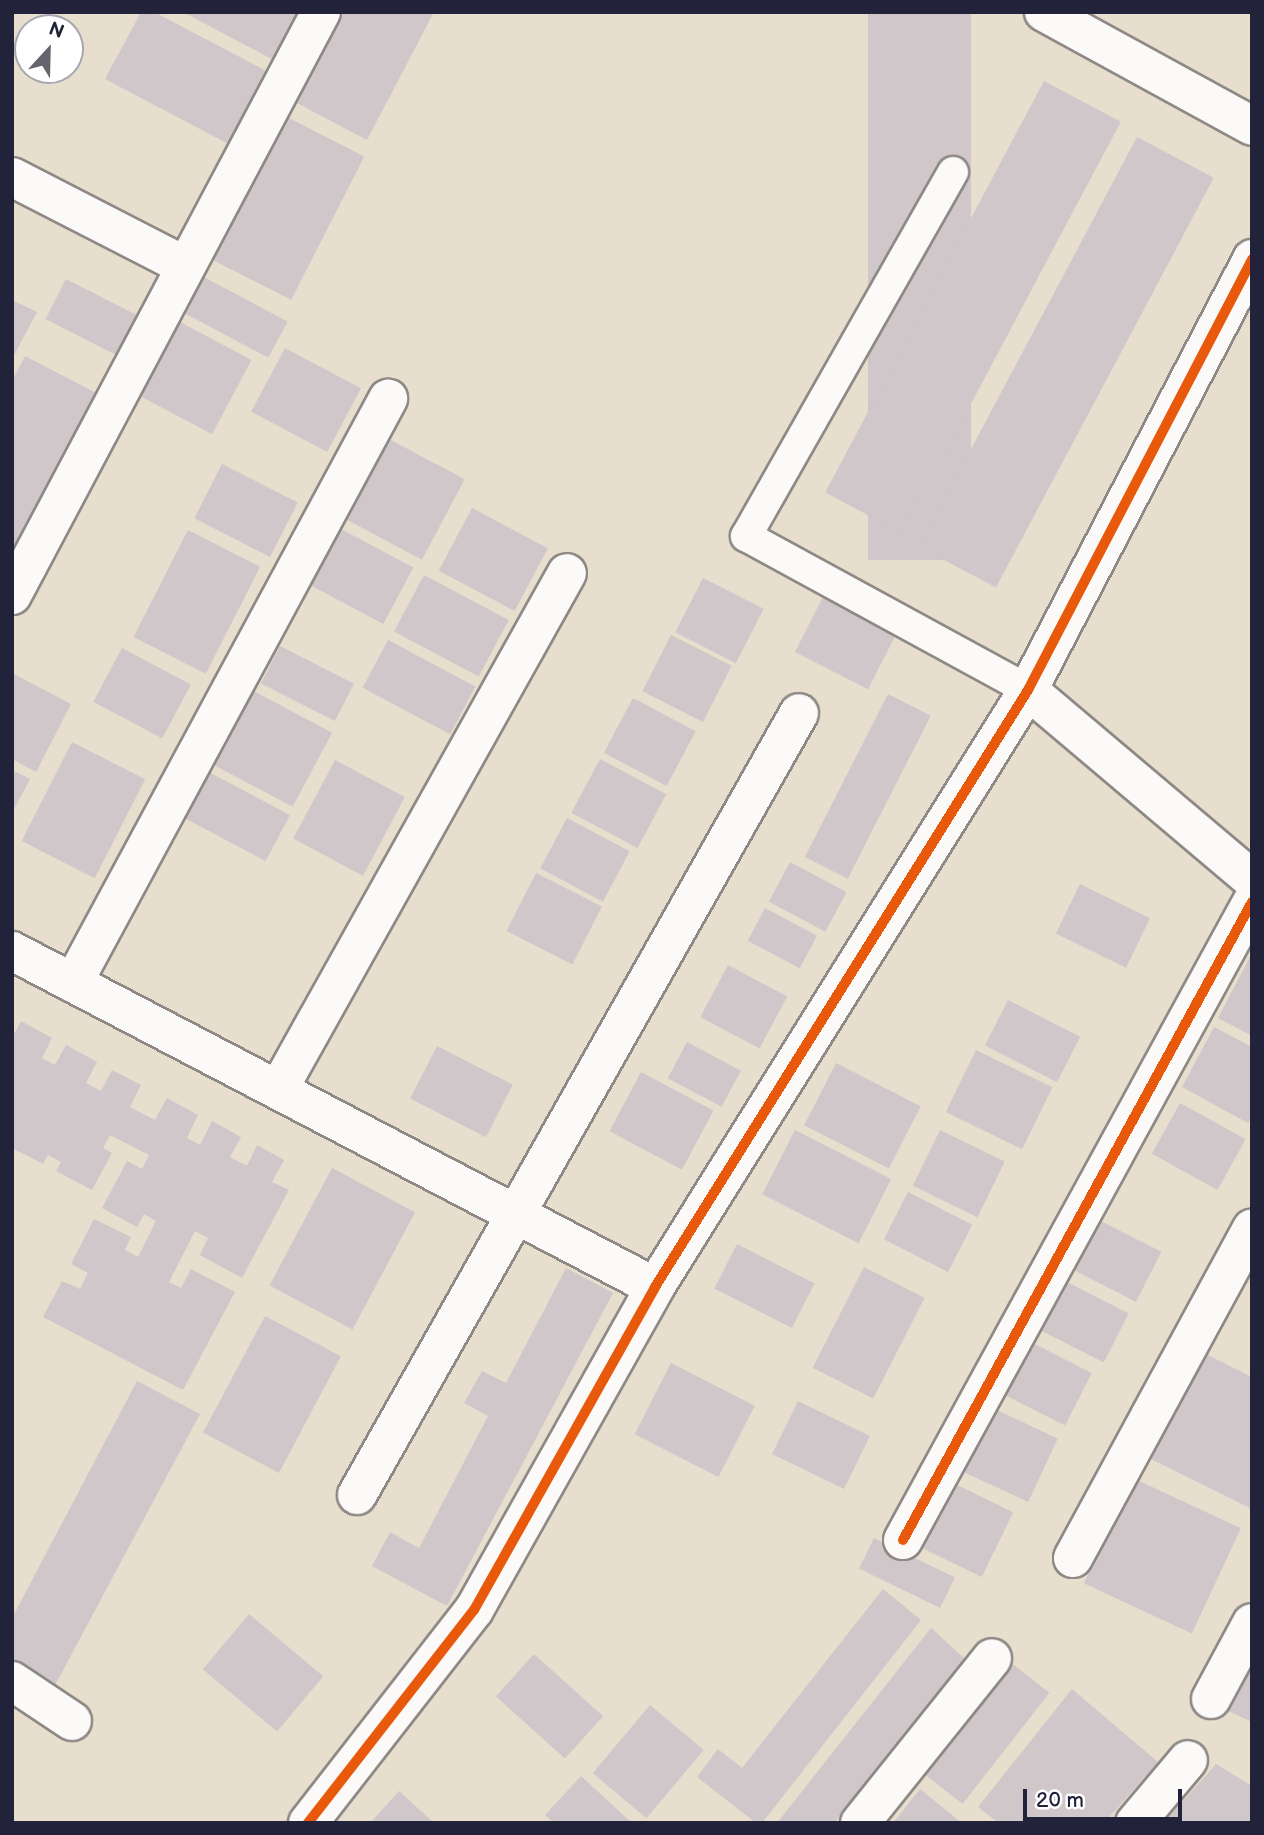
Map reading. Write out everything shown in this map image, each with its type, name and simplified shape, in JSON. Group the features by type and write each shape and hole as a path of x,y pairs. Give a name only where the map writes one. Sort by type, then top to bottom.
{"street":[{"path":"12,594 321,12"},
{"path":"1044,12 1252,126"},
{"path":"12,177 185,266"},
{"path":"308,1823 474,1610 655,1287 1028,690 1252,259"},
{"path":"73,983 388,399"},
{"path":"278,1090 567,573"},
{"path":"1028,690 1252,879"},
{"path":"357,1494 799,713"},
{"path":"903,1540 1252,901"},
{"path":"12,951 655,1287"},
{"path":"1073,1558 1252,1229"},
{"path":"1211,1699 1252,1623"},
{"path":"860,1823 992,1658"},
{"path":"12,1681 72,1721"},
{"path":"1135,1823 1188,1760"}],"lane":[{"path":"953,172 746,536 1028,690"}],"building":[{"path":"141,12 154,12 274,75 236,148 105,79"},
{"path":"183,12 313,12 285,66"},
{"path":"341,12 434,12 367,140 295,102"},
{"path":"868,12 971,12 971,560 868,560"},
{"path":"1044,81 1121,122 902,533 825,492"},
{"path":"285,116 364,156 291,300 212,259"},
{"path":"1137,137 1214,178 996,588 919,547"},
{"path":"202,276 288,322 268,358 183,312"},
{"path":"66,279 145,319 125,360 46,319"},
{"path":"12,300 37,312 12,359"},
{"path":"180,322 252,360 212,434 141,396"},
{"path":"285,348 361,388 327,452 251,412"},
{"path":"25,356 98,394 12,558 12,381"},
{"path":"387,438 465,479 422,560 344,518"},
{"path":"222,464 298,503 270,557 194,518"},
{"path":"472,508 548,548 515,611 439,571"},
{"path":"341,529 413,567 383,624 311,586"},
{"path":"188,530 260,567 206,674 134,637"},
{"path":"424,575 509,620 479,677 394,632"},
{"path":"703,578 764,609 736,663 675,632"},
{"path":"824,595 897,632 868,689 795,652"},
{"path":"671,635 732,666 703,722 642,691"},
{"path":"388,640 475,686 450,734 363,688"},
{"path":"280,646 354,684 335,721 261,683"},
{"path":"122,648 191,685 162,738 93,702"},
{"path":"12,673 71,704 36,772 12,759"},
{"path":"250,689 332,733 293,807 211,763"},
{"path":"888,694 931,716 848,879 805,857"},
{"path":"633,698 696,731 667,786 604,753"},
{"path":"72,742 145,779 95,878 22,841"},
{"path":"600,759 666,794 638,848 571,813"},
{"path":"335,760 405,797 363,876 293,839"},
{"path":"12,770 30,779 12,813"},
{"path":"207,771 290,815 266,861 183,817"},
{"path":"567,818 630,851 603,902 540,868"},
{"path":"790,862 847,892 825,932 769,902"},
{"path":"536,873 602,907 572,965 506,931"},
{"path":"1080,884 1150,918 1126,968 1056,933"},
{"path":"765,908 817,936 800,968 748,941"},
{"path":"1252,953 1252,1036 1218,1018"},
{"path":"728,965 787,996 759,1049 700,1017"},
{"path":"1008,1000 1080,1037 1057,1082 985,1045"},
{"path":"21,1021 52,1038 42,1058 55,1065 66,1045 97,1062 86,1083 101,1091 112,1070 141,1085 130,1107 155,1120 167,1098 198,1115 187,1138 200,1145 212,1121 241,1137 230,1157 247,1166 257,1145 284,1160 272,1182 289,1190 242,1278 200,1255 208,1238 195,1231 169,1282 181,1288 191,1269 235,1292 183,1390 43,1317 62,1281 80,1289 88,1273 71,1264 94,1219 131,1237 125,1250 138,1257 156,1221 144,1214 137,1227 102,1208 127,1161 142,1169 149,1155 110,1135 103,1148 112,1153 92,1190 56,1171 61,1162 48,1155 43,1164 12,1148 12,1038"},
{"path":"1214,1027 1252,1047 1252,1116 1248,1123 1182,1087"},
{"path":"687,1042 741,1071 722,1107 668,1078"},
{"path":"437,1046 513,1085 486,1137 410,1099"},
{"path":"976,1050 1052,1087 1022,1149 946,1112"},
{"path":"836,1063 921,1106 889,1168 804,1125"},
{"path":"641,1072 713,1110 682,1170 610,1131"},
{"path":"1180,1103 1246,1139 1217,1190 1152,1154"},
{"path":"795,1130 891,1179 859,1243 762,1194"},
{"path":"940,1130 1005,1162 978,1217 913,1186"},
{"path":"332,1168 415,1212 353,1330 270,1285"},
{"path":"908,1192 972,1225 948,1272 884,1239"},
{"path":"1091,1216 1161,1252 1136,1302 1066,1266"},
{"path":"737,1244 815,1283 792,1328 714,1289"},
{"path":"864,1267 925,1298 873,1399 813,1368"},
{"path":"566,1268 613,1293 447,1606 372,1566 390,1532 419,1548 488,1416 464,1403 482,1371 506,1383"},
{"path":"1061,1279 1129,1314 1104,1363 1036,1328"},
{"path":"265,1316 341,1356 279,1473 203,1433"},
{"path":"1025,1339 1092,1373 1065,1426 998,1392"},
{"path":"1202,1352 1252,1377 1252,1509 1149,1458"},
{"path":"671,1363 755,1406 718,1477 635,1434"},
{"path":"137,1381 200,1414 52,1691 12,1661 12,1618"},
{"path":"798,1401 870,1436 844,1489 772,1454"},
{"path":"988,1406 1058,1439 1028,1502 958,1469"},
{"path":"1133,1478 1241,1528 1192,1633 1084,1583"},
{"path":"953,1483 1013,1512 982,1577 921,1548"},
{"path":"874,1538 955,1577 940,1608 859,1569"},
{"path":"883,1589 921,1620 762,1823 756,1823 697,1777 718,1749 742,1768"},
{"path":"249,1614 323,1676 277,1732 203,1669"},
{"path":"931,1628 967,1661 834,1823 777,1823"},
{"path":"534,1654 603,1716 565,1759 496,1696"},
{"path":"1252,1660 1252,1722 1226,1710"},
{"path":"1010,1662 1049,1693 963,1804 923,1773"},
{"path":"1072,1689 1158,1762 1104,1823 999,1823 978,1807"},
{"path":"650,1705 704,1750 646,1818 593,1773"},
{"path":"1216,1764 1252,1786 1252,1823 1163,1823"},
{"path":"581,1776 632,1823 554,1823 545,1815"},
{"path":"920,1789 962,1823 893,1823"},
{"path":"399,1791 434,1823 370,1823"}],"cycle path":[{"path":"308,1823 474,1610 655,1287 1028,690 1252,259"},
{"path":"903,1540 1252,902"}]}
